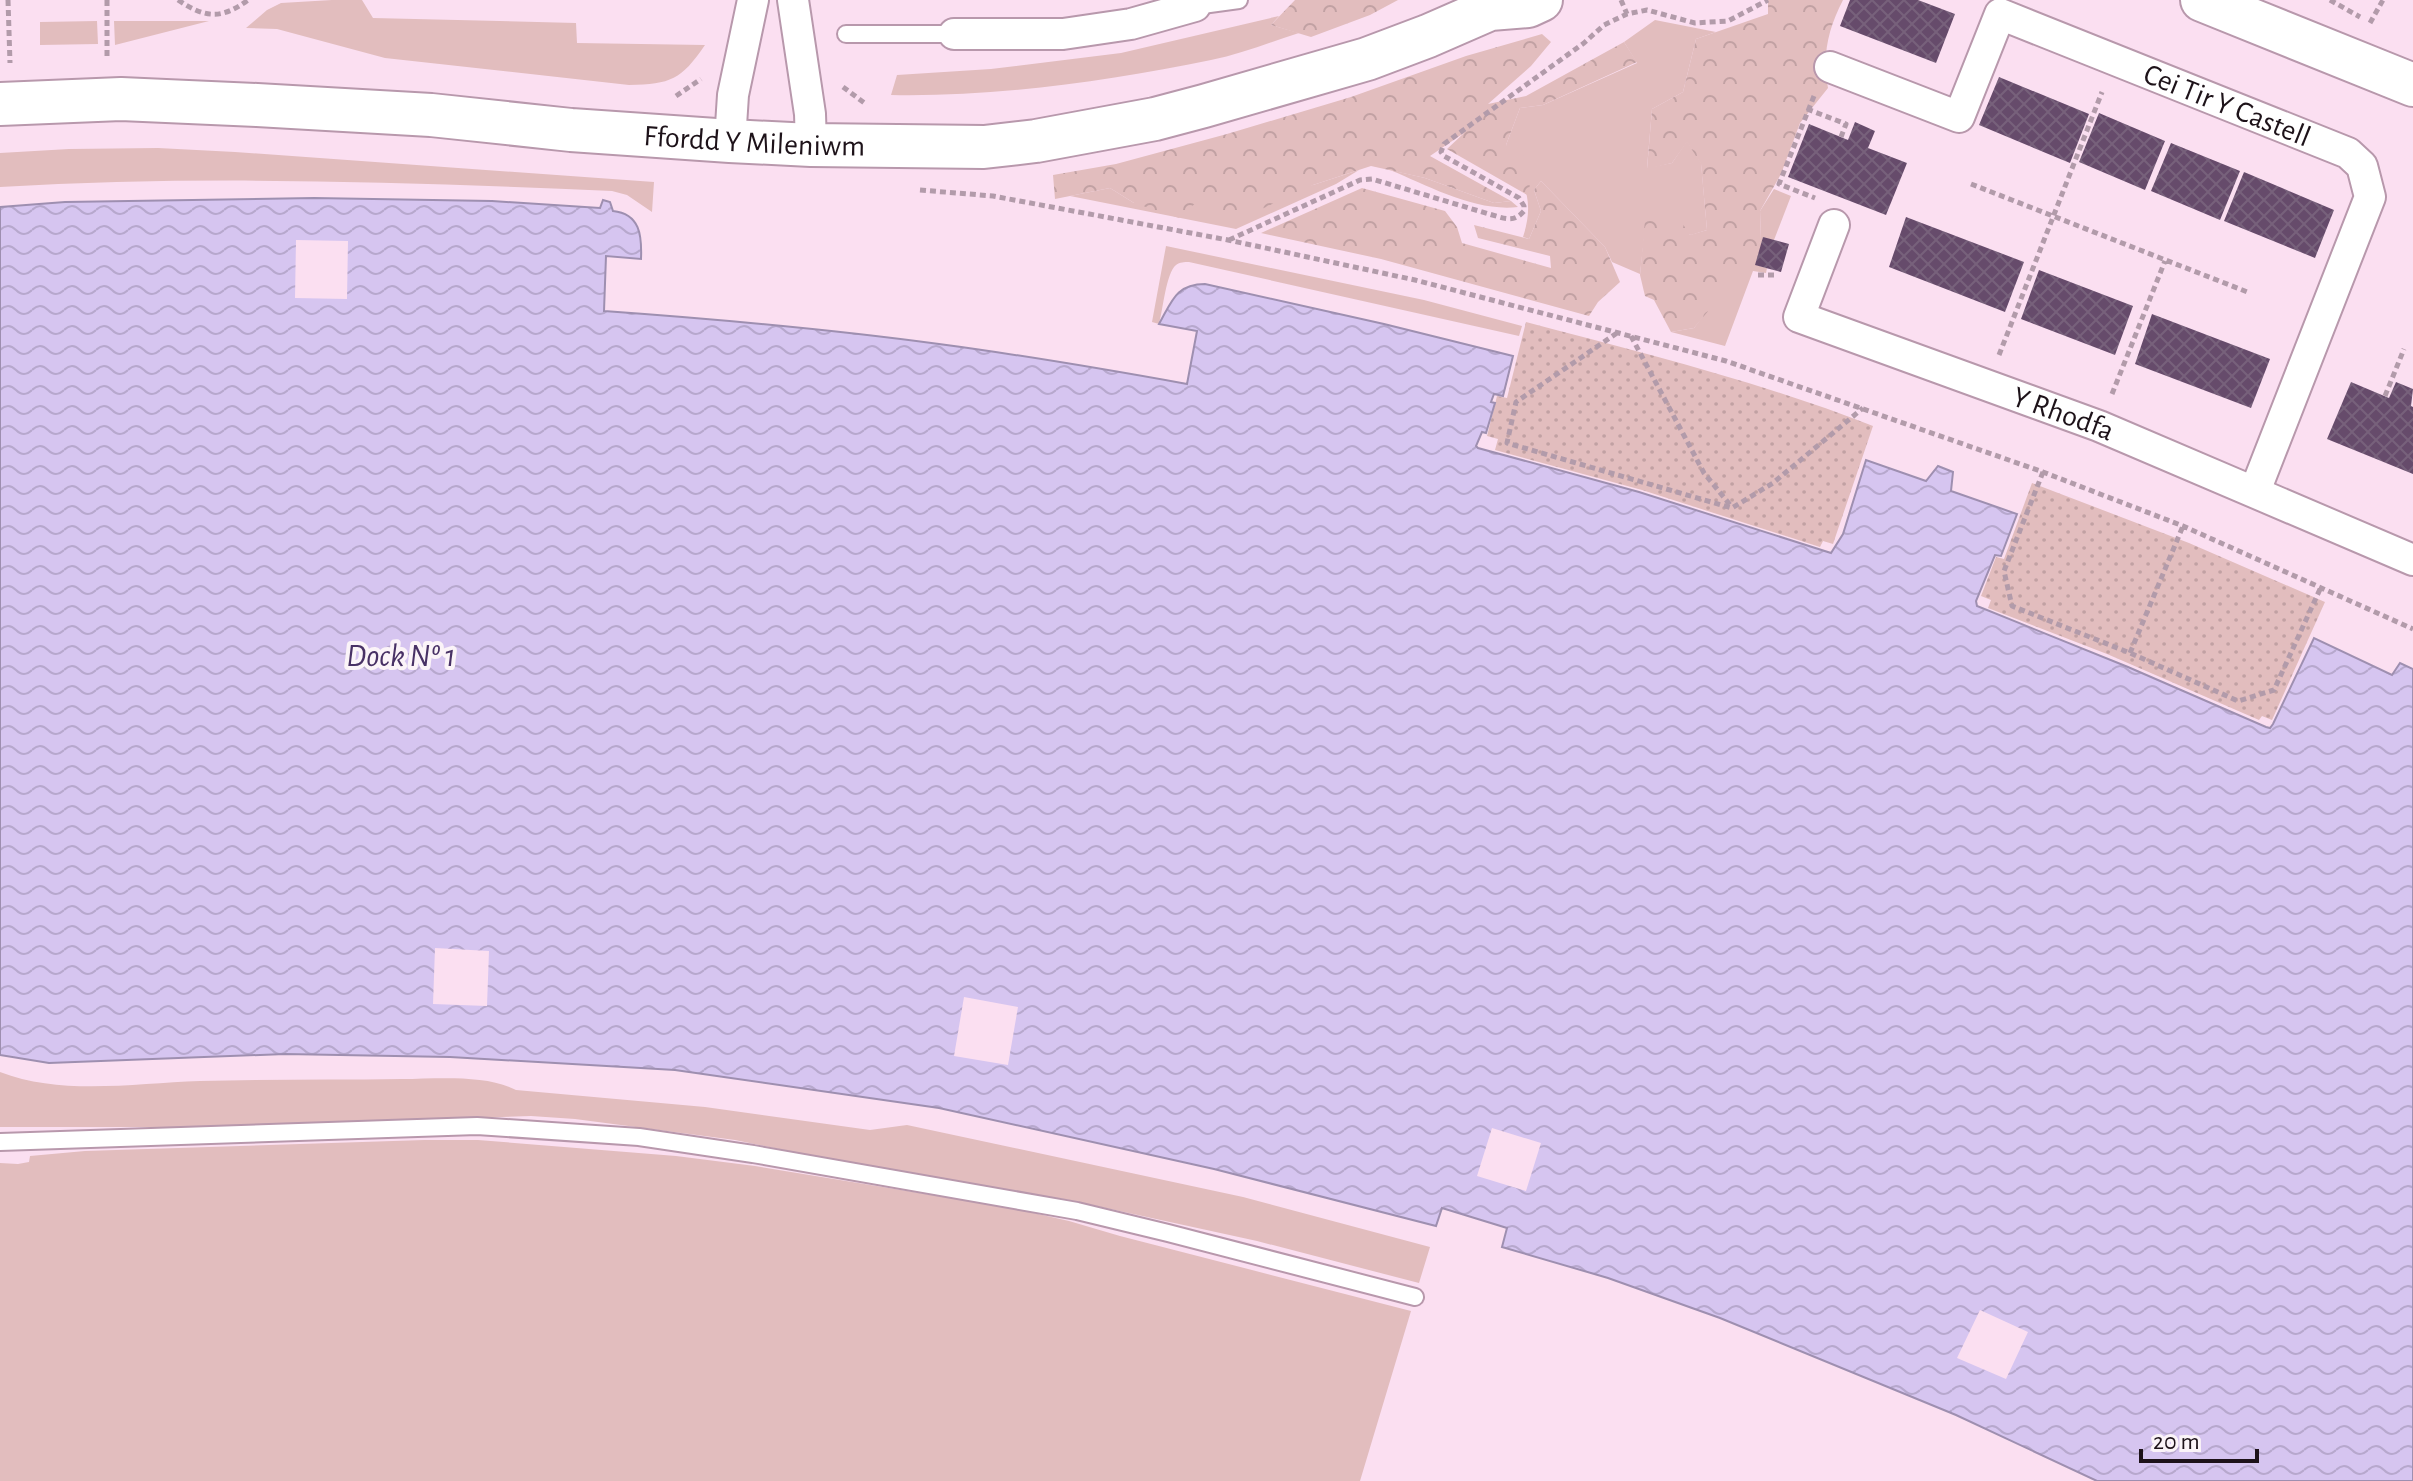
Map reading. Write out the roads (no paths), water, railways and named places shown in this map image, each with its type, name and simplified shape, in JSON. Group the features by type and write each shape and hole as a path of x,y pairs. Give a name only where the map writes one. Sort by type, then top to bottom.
{"street":[{"path":"730,141 733,95 753,0"},
{"path":"793,0 810,114 811,145"},
{"path":"1492,4 1528,6 1541,0"},
{"path":"2202,0 2413,85"},
{"name":"Ffordd Y Mileniwm","path":"6,86 121,99 431,115 571,130 730,141 984,147 1036,141 1155,119 1367,59 1428,36 1492,4"},
{"path":"954,34 1063,34 1130,12 1195,6"},
{"name":"Cei Tir Y Castell","path":"1830,67 1959,117 2000,14 2348,153 2362,166 2370,197 2255,491"},
{"name":"Y Rhodfa","path":"1834,225 1799,317 2099,426 2413,560"}],"lane":[{"path":"1195,6 1239,0"},
{"path":"846,34 954,34"},
{"path":"0,1142 477,1126 639,1137 1077,1211 1415,1297"}],"water":[{"name":"Dock Nº 1","path":"314,198 492,201 600,208 603,200 610,202 613,211 634,221 640,234 641,250 641,259 606,256 604,311 897,339 1187,384 1197,331 1159,324 1176,295 1187,287 1205,284 1384,324 1513,356 1503,396 1494,394 1491,402 1495,403 1486,433 1482,432 1476,446 1478,448 1639,492 1831,553 1843,534 1866,460 1926,481 1938,466 1953,472 1951,491 2017,514 2001,556 1995,555 1976,601 1977,606 2266,727 2270,728 2273,724 2314,638 2392,675 2400,663 2413,669 2413,1481 2097,1481 1956,1415 1720,1318 1608,1278 1502,1247 1507,1228 1442,1208 1436,1226 1214,1169 939,1108 675,1070 450,1057 285,1054 49,1063 0,1055 0,207 65,202"}]}
